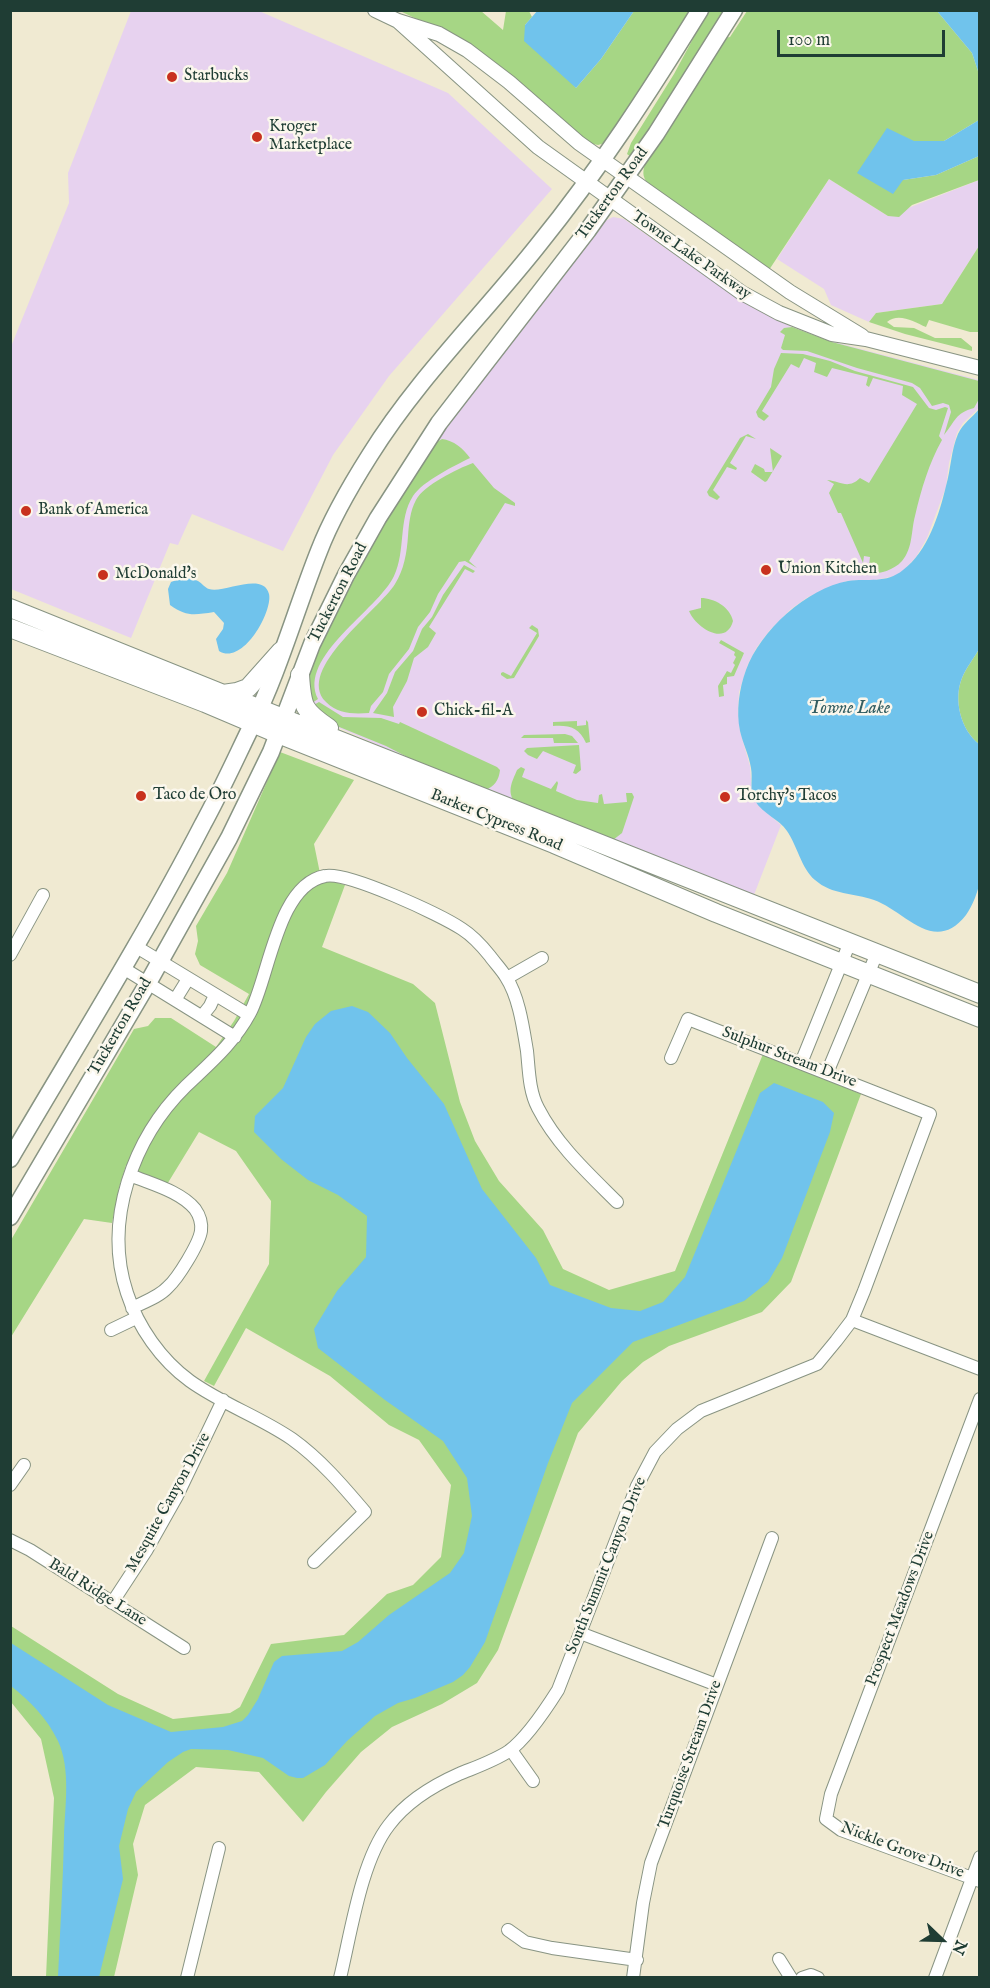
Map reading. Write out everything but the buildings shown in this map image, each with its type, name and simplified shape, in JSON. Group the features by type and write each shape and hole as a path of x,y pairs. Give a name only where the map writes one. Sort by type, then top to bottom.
{"main road":[{"name":"Tuckerton Road","path":"10,1159 123,968 203,825 256,716 320,548 341,503 406,402 519,269 586,184 700,10"},
{"name":"Tuckerton Road","path":"10,1217 229,838 271,752 300,675 346,575 409,466 467,385 610,200 656,134 735,10"},
{"name":"Barker Cypress Road","path":"10,608 223,694 256,716"},
{"name":"Barker Cypress Road","path":"10,628 188,696 256,716 716,913 980,1018"},
{"path":"223,694 248,688 281,651"},
{"path":"300,675 301,694 310,715 358,748"},
{"name":"Barker Cypress Road","path":"280,726 358,748 980,994"},
{"path":"525,832 565,840 615,860 621,853"}],"street":[{"name":"Towne Lake Parkway","path":"375,10 398,21 439,34 475,55 556,124 626,177 790,292 866,339"},
{"name":"Towne Lake Parkway","path":"398,21 538,147 720,279 779,314 832,334 866,339 976,367"},
{"path":"779,314 790,292"},
{"path":"314,1562 365,1512 318,1461 294,1440 190,1381 172,1365 152,1342 134,1313 122,1275 119,1235 123,1195 142,1147 168,1106 185,1087 218,1058 249,1015 257,998 278,927 297,896 309,883 324,876 341,876 440,915 466,931 485,950 507,978 515,995 522,1024 531,1086 537,1107 567,1151 617,1202"},
{"path":"10,955 43,895"},
{"path":"801,1063 850,942"},
{"path":"135,946 249,1015"},
{"path":"827,1073 877,953"},
{"path":"507,978 542,957"},
{"path":"123,968 202,1016 238,1032"},
{"path":"175,1000 188,979"},
{"path":"202,1016 215,995"},
{"name":"Sulphur Stream Drive","path":"671,1058 688,1019 930,1113"},
{"name":"South Summit Canyon Drive","path":"340,1977 363,1881 376,1847 388,1826 406,1806 430,1788 511,1750 538,1720 558,1690 637,1486 655,1452 677,1429 701,1410 817,1364 852,1320 930,1113"},
{"path":"111,1330 160,1294 176,1278 200,1235 201,1220 194,1208 180,1197 130,1175"},
{"path":"852,1320 980,1369"},
{"name":"Prospect Meadows Drive","path":"826,1819 831,1794 980,1400"},
{"name":"Mesquite Canyon Drive","path":"112,1603 146,1551 177,1496 223,1401"},
{"path":"10,1485 24,1465"},
{"name":"Turquoise Stream Drive","path":"633,1977 651,1863 772,1538"},
{"name":"Bald Ridge Lane","path":"10,1540 30,1550 184,1648"},
{"path":"580,1633 717,1685"},
{"path":"511,1750 534,1781"},
{"name":"Nickle Grove Drive","path":"826,1819 841,1830 976,1880"},
{"path":"188,1977 219,1848"},
{"path":"935,1977 976,1880 980,1857"},
{"path":"508,1930 525,1942 637,1960"},
{"path":"779,1959 791,1977"},
{"path":"802,1977 811,1975 818,1977"}],"shaded area":[{"path":"131,11 259,11 448,93 552,189 389,376 333,455 283,551 192,514 178,545 170,543 131,638 11,589 10,349 69,203 68,173"},
{"path":"829,179 888,216 979,180 979,246 942,304 876,313 869,322 831,305 824,289 777,259"},
{"path":"613,217 624,219 734,296 792,327 827,340 979,380 979,408 963,423 957,433 949,463 946,487 927,538 916,557 895,576 875,580 847,581 808,597 791,609 770,630 748,664 739,692 738,712 740,731 750,766 752,794 759,806 781,825 752,900 483,791 328,723 312,710 307,675 326,632 427,449 605,221"}],"green space":[{"path":"400,11 481,11 503,30 506,11 529,11 532,17 525,25 576,88 601,59 634,11 688,11 690,16 608,142 598,145 589,143 503,68 463,41"},
{"path":"708,11 726,11 639,149 631,157 627,154 631,143 674,74"},
{"path":"747,11 937,11 972,53 979,74 979,120 944,141 914,141 903,180 936,175 979,156 979,180 912,205 899,217 888,216 829,179 769,270 649,185 643,173 646,160 724,38 730,37"},
{"path":"979,246 979,332 970,332 929,320 926,327 901,318 887,322 894,327 914,328 935,338 961,338 972,347 972,351 869,322 876,313 942,304"},
{"path":"792,327 832,342 979,381 979,399 974,408 956,418 944,435 951,412 949,405 943,403 932,406 920,388 912,383 807,351 783,350 781,348 785,335 780,332 784,328"},
{"path":"781,353 803,354 913,387 929,408 936,410 948,408 939,436 942,440 929,467 920,496 908,551 902,561 891,569 868,574 870,557 864,556 863,563 841,513 838,513 829,493 834,484 827,480 852,484 860,478 869,483 917,404 902,395 903,386 873,378 869,387 866,385 868,377 832,368 827,377 814,372 816,363 804,358 799,368 791,364 762,411 769,416 764,421 758,417 756,412 771,387 774,369"},
{"path":"748,434 756,439 746,436 730,463 737,468 736,470 727,467 713,490 720,497 717,500 709,496 707,492 740,438"},
{"path":"442,439 458,446 470,458 431,479 413,496 405,515 400,556 394,576 329,651 319,667 315,683 318,699 309,705 306,683 311,666 332,621 388,516 435,443"},
{"path":"770,448 782,456 773,471"},
{"path":"473,463 494,488 515,503 515,506 505,503 469,561 477,568 465,561 459,562 438,594 430,612 418,627 409,649 389,674 383,692 371,706 369,713 352,713 336,709 326,702 319,689 321,674 343,640 386,595 398,579 407,548 412,509 416,500 433,483"},
{"path":"755,464 765,472 772,472 765,482 751,472"},
{"path":"464,565 475,571 473,573 465,569 429,627 436,633 428,647 414,658 407,681 393,707 394,717 373,713 387,693 395,672 413,651 422,629"},
{"path":"701,598 716,602 729,612 733,621 724,633 718,634 704,628 689,611 701,608"},
{"path":"532,625 538,629 539,636 514,678 507,679 501,673 511,676 537,633 529,628"},
{"path":"721,640 744,653 734,676 727,677 727,684 723,685 724,696 719,697 718,686 727,671 731,673 736,657 735,652 719,643"},
{"path":"979,649 979,744 963,723 958,696 962,678"},
{"path":"319,702 343,717 381,718 399,724 400,722 497,767 500,770 496,783 485,790 440,774 386,746 327,722 310,707"},
{"path":"586,720 590,742 586,743 577,730 564,726 553,726 553,722 577,721 577,726 586,725"},
{"path":"565,734 572,736 578,743 554,743 553,738 521,738 524,735"},
{"path":"579,745 581,770 576,774 573,773 576,765 543,751 537,759 524,751 527,748"},
{"path":"280,752 354,780 314,844 322,883 331,881 345,885 322,947 413,984 435,1003 460,1102 475,1141 499,1181 543,1230 563,1269 609,1290 675,1271 763,1054 861,1094 791,1282 762,1312 669,1346 643,1362 622,1381 578,1433 498,1650 477,1683 442,1704 392,1727 361,1752 303,1822 259,1772 196,1767 145,1805 133,1844 138,1875 114,1977 46,1977 54,1798 41,1739 11,1702 11,1626 118,1694 173,1719 230,1713 240,1707 271,1644 344,1635 387,1594 413,1585 441,1557 451,1485 419,1440 389,1425 330,1376 246,1328 214,1386 204,1381 269,1264 271,1201 236,1151 199,1132 166,1186 126,1165 112,1223 84,1219 11,1337 11,1240 134,1029 148,1026 155,1018 171,1018 216,1047 249,994 200,965 195,954 198,941 196,926 227,873"},
{"path":"521,767 525,769 522,777 551,789 557,781 556,791 577,800 598,803 599,795 602,794 604,804 627,802 626,793 632,793 634,797 622,833 613,840 516,804 511,795 511,787 517,770"}],"water":[{"path":"538,10 634,11 601,59 576,88 524,41 525,25"},
{"path":"937,11 979,11 979,74 972,53"},
{"path":"979,120 979,156 936,175 903,180 893,194 857,173 887,128 914,141 944,141"},
{"name":"Towne Lake","path":"979,409 979,649 962,678 958,696 963,723 979,744 980,879 975,898 966,915 954,927 942,931 931,931 919,927 885,905 829,888 810,875 787,831 758,806 753,797 752,772 739,723 739,700 746,670 753,655 774,627 801,602 832,585 890,577 912,562 926,543 936,520 958,434"},
{"path":"185,577 215,590 251,584 265,587 269,594 266,612 255,634 246,644 228,654 219,651 216,639 224,623 214,612 191,614 181,612 170,605 168,589 171,582"},
{"path":"352,1006 368,1012 390,1033 444,1104 482,1189 536,1258 550,1285 611,1308 640,1311 663,1302 685,1277 760,1093 774,1083 823,1102 834,1113 830,1132 782,1258 768,1282 744,1301 633,1342 572,1403 548,1463 485,1642 463,1675 453,1682 398,1703 375,1716 325,1765 303,1778 289,1776 263,1758 228,1750 191,1749 168,1762 136,1792 128,1809 119,1846 123,1879 99,1977 58,1977 66,1800 65,1763 58,1741 49,1725 11,1686 11,1643 108,1705 171,1732 223,1727 242,1721 248,1715 258,1699 274,1662 282,1656 342,1651 358,1642 389,1615 450,1573 464,1553 472,1516 467,1478 443,1441 318,1348 314,1329 337,1291 366,1257 367,1216 338,1195 308,1180 281,1159 254,1132 255,1116 283,1088 306,1037 315,1024 331,1011"}],"place":[{"name":"Starbucks","path":"172,77"},
{"name":"Kroger Marketplace","path":"257,137"},
{"name":"Bank of America","path":"26,511"},
{"name":"Union Kitchen","path":"766,570"},
{"name":"McDonald's","path":"103,575"},
{"name":"Chick-fil-A","path":"422,712"},
{"name":"Taco de Oro","path":"141,796"},
{"name":"Torchy's Tacos","path":"725,797"}]}
